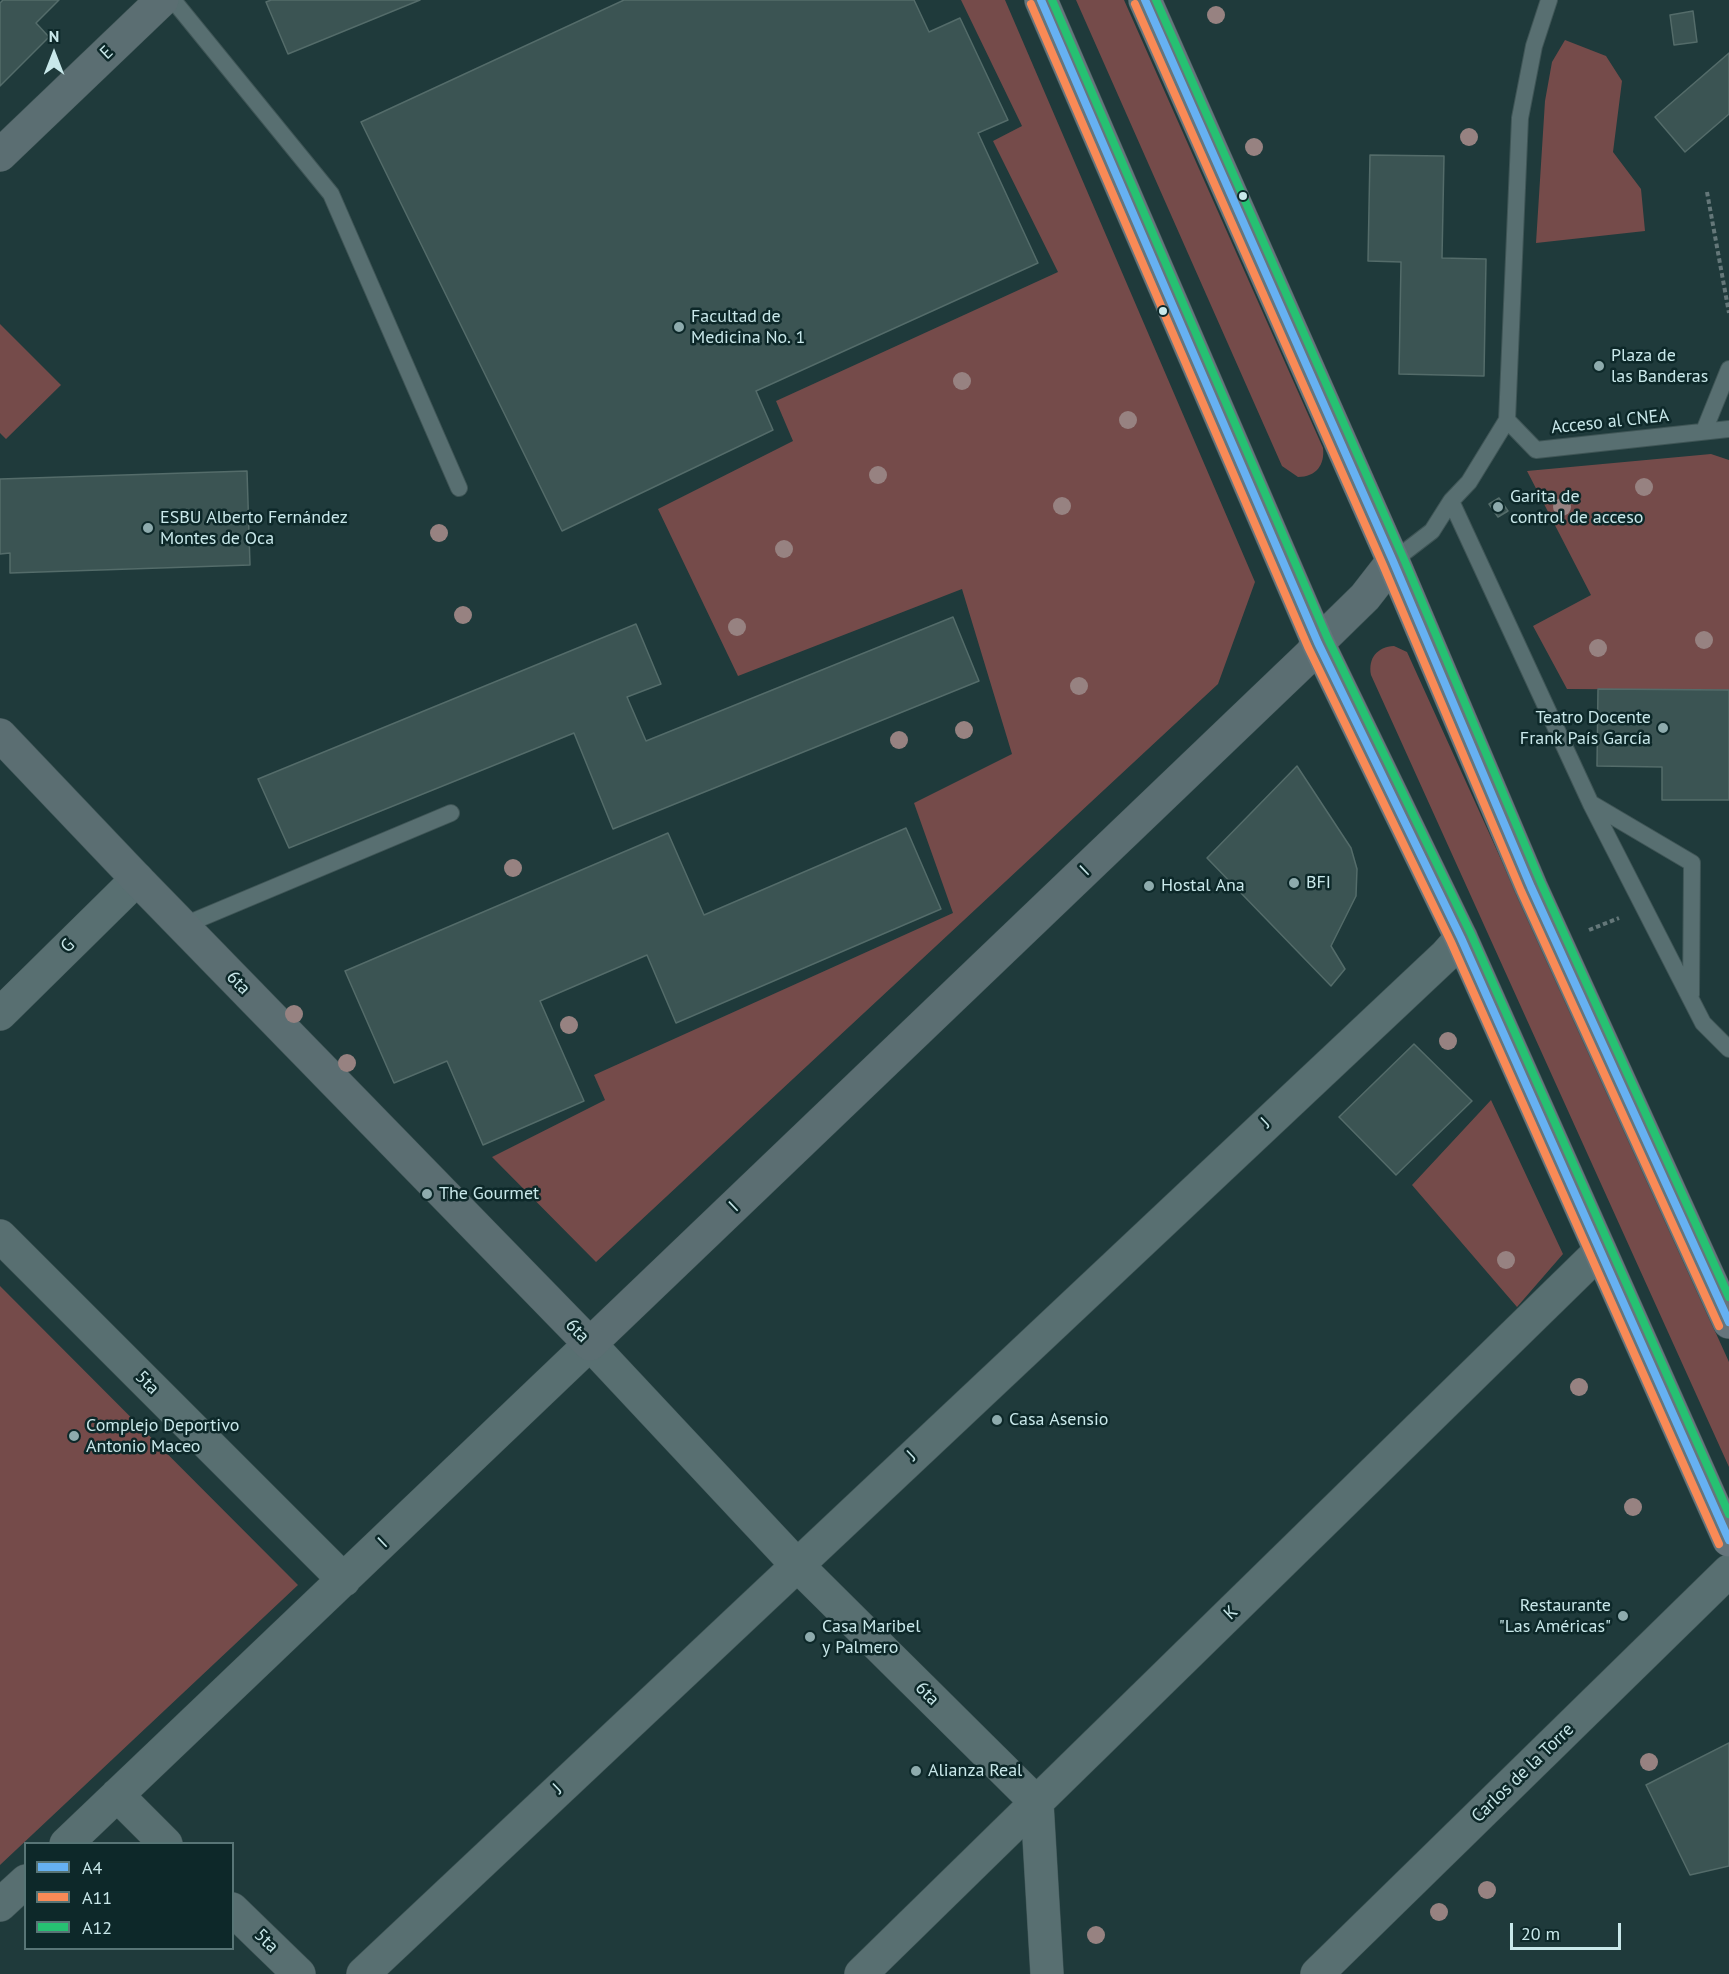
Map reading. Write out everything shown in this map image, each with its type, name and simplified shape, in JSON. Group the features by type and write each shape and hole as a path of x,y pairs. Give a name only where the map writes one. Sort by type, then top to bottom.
{"main road":[{"path":"1041,0 1318,643 1461,938 1729,1540"},
{"path":"1145,0 1393,561 1531,887 1729,1322"}],"street":[{"name":"E","path":"0,155 162,0"},
{"name":"I","path":"68,1842 345,1580 1311,654 1318,643 1365,597 1393,561"},
{"name":"6ta","path":"0,735 182,927 590,1344 796,1564 1037,1803"},
{"name":"G","path":"0,1014 136,879"},
{"name":"J","path":"363,1974 1461,938"},
{"name":"5ta","path":"0,1236 345,1580"},
{"name":"K","path":"861,1974 1600,1251"},
{"name":"Carlos de la Torre","path":"1317,1974 1729,1571"},
{"path":"117,1796 164,1842"},
{"path":"1037,1803 1047,1974"},
{"path":"0,1905 24,1883"},
{"name":"5ta","path":"234,1910 299,1974"}],"lane":[{"path":"174,0 331,194 459,488"},
{"path":"1393,561 1432,531 1451,501 1469,482 1507,420 1520,118 1534,46 1550,0"},
{"path":"1704,431 1729,369"},
{"name":"Acceso al CNEA","path":"1507,420 1536,450 1729,429"},
{"path":"1451,501 1592,804 1690,999 1703,1023 1729,1049"},
{"path":"1592,804 1692,863 1690,999"},
{"path":"182,927 451,813"}],"path":[{"path":"1707,192 1729,313"}],"shaded area":[{"path":"961,0 1005,0 1255,582 1218,684 596,1262 492,1157 605,1100 594,1075 953,913 914,803 1012,754 962,589 738,676 658,509 793,441 776,401 1058,272 993,141 1022,126"},
{"path":"1076,0 1124,0 1323,448 1321,465 1310,475 1298,477 1282,466"},
{"path":"1565,40 1606,56 1622,81 1613,152 1641,189 1645,231 1536,243 1545,101 1552,62"},
{"path":"0,324 61,385 6,439 0,433"},
{"path":"1711,454 1729,460 1729,690 1567,689 1533,626 1591,595 1527,471"},
{"path":"1394,646 1407,652 1729,1362 1729,1467 1371,675 1371,663 1375,654"},
{"path":"1491,1100 1563,1254 1517,1307 1412,1185"},
{"name":"Complejo Deportivo Antonio Maceo","path":"0,1286 298,1585 0,1865"}],"building":[{"path":"3,0 59,0 36,23 49,37 0,86 0,3"},
{"path":"271,0 420,0 288,54 266,2"},
{"name":"Facultad de Medicina No. 1","path":"624,0 914,0 929,32 960,18 1008,120 978,133 1038,263 756,391 773,430 562,531 361,122"},
{"path":"1693,11 1697,42 1674,45 1670,15"},
{"path":"1729,53 1729,114 1685,152 1655,117"},
{"path":"1370,155 1444,156 1442,258 1486,259 1484,376 1399,374 1401,262 1368,261"},
{"path":"247,471 250,565 10,573 10,553 0,554 0,479"},
{"name":"Garita de control de acceso","path":"1499,498 1508,511 1498,517 1489,504"},
{"path":"953,617 979,681 613,829 574,733 289,848 258,779 636,624 661,684 627,697 646,741"},
{"name":"Teatro Docente Frank País García","path":"1598,689 1729,690 1729,800 1662,800 1662,767 1597,766"},
{"name":"BFI","path":"1297,766 1351,848 1357,869 1356,896 1331,946 1345,969 1331,986 1207,858"},
{"path":"906,828 941,909 676,1023 647,955 540,1001 584,1101 483,1145 447,1061 394,1083 345,971 668,833 704,915"},
{"path":"1414,1044 1472,1101 1396,1175 1339,1117"},
{"path":"1729,1743 1729,1866 1690,1875 1646,1785"}],"transit line":[{"name":"A4","path":"1041,0 1318,643 1461,938 1729,1540"},
{"name":"A12","path":"1052,0 1328,639 1471,934 1729,1514"},
{"name":"A4","path":"1145,0 1393,561 1531,887 1729,1322"},
{"name":"A12","path":"1156,0 1403,557 1541,883 1729,1297"},
{"name":"A11","path":"1031,4 1308,647 1451,942 1719,1544"},
{"name":"A11","path":"1135,4 1383,565 1521,891 1719,1326"}],"place":[{"name":"Facultad de Medicina No. 1","path":"679,327"},
{"name":"Plaza de las Banderas","path":"1599,366"},
{"name":"Garita de control de acceso","path":"1498,507"},
{"name":"ESBU Alberto Fernández Montes de Oca","path":"148,528"},
{"name":"Teatro Docente Frank País García","path":"1663,728"},
{"name":"BFI","path":"1294,883"},
{"name":"Hostal Ana","path":"1149,886"},
{"name":"The Gourmet","path":"427,1194"},
{"name":"Casa Asensio","path":"997,1420"},
{"name":"Complejo Deportivo Antonio Maceo","path":"74,1436"},
{"name":"Restaurante \"Las Américas\"","path":"1623,1616"},
{"name":"Casa Maribel y Palmero","path":"810,1637"},
{"name":"Alianza Real","path":"916,1771"}]}
